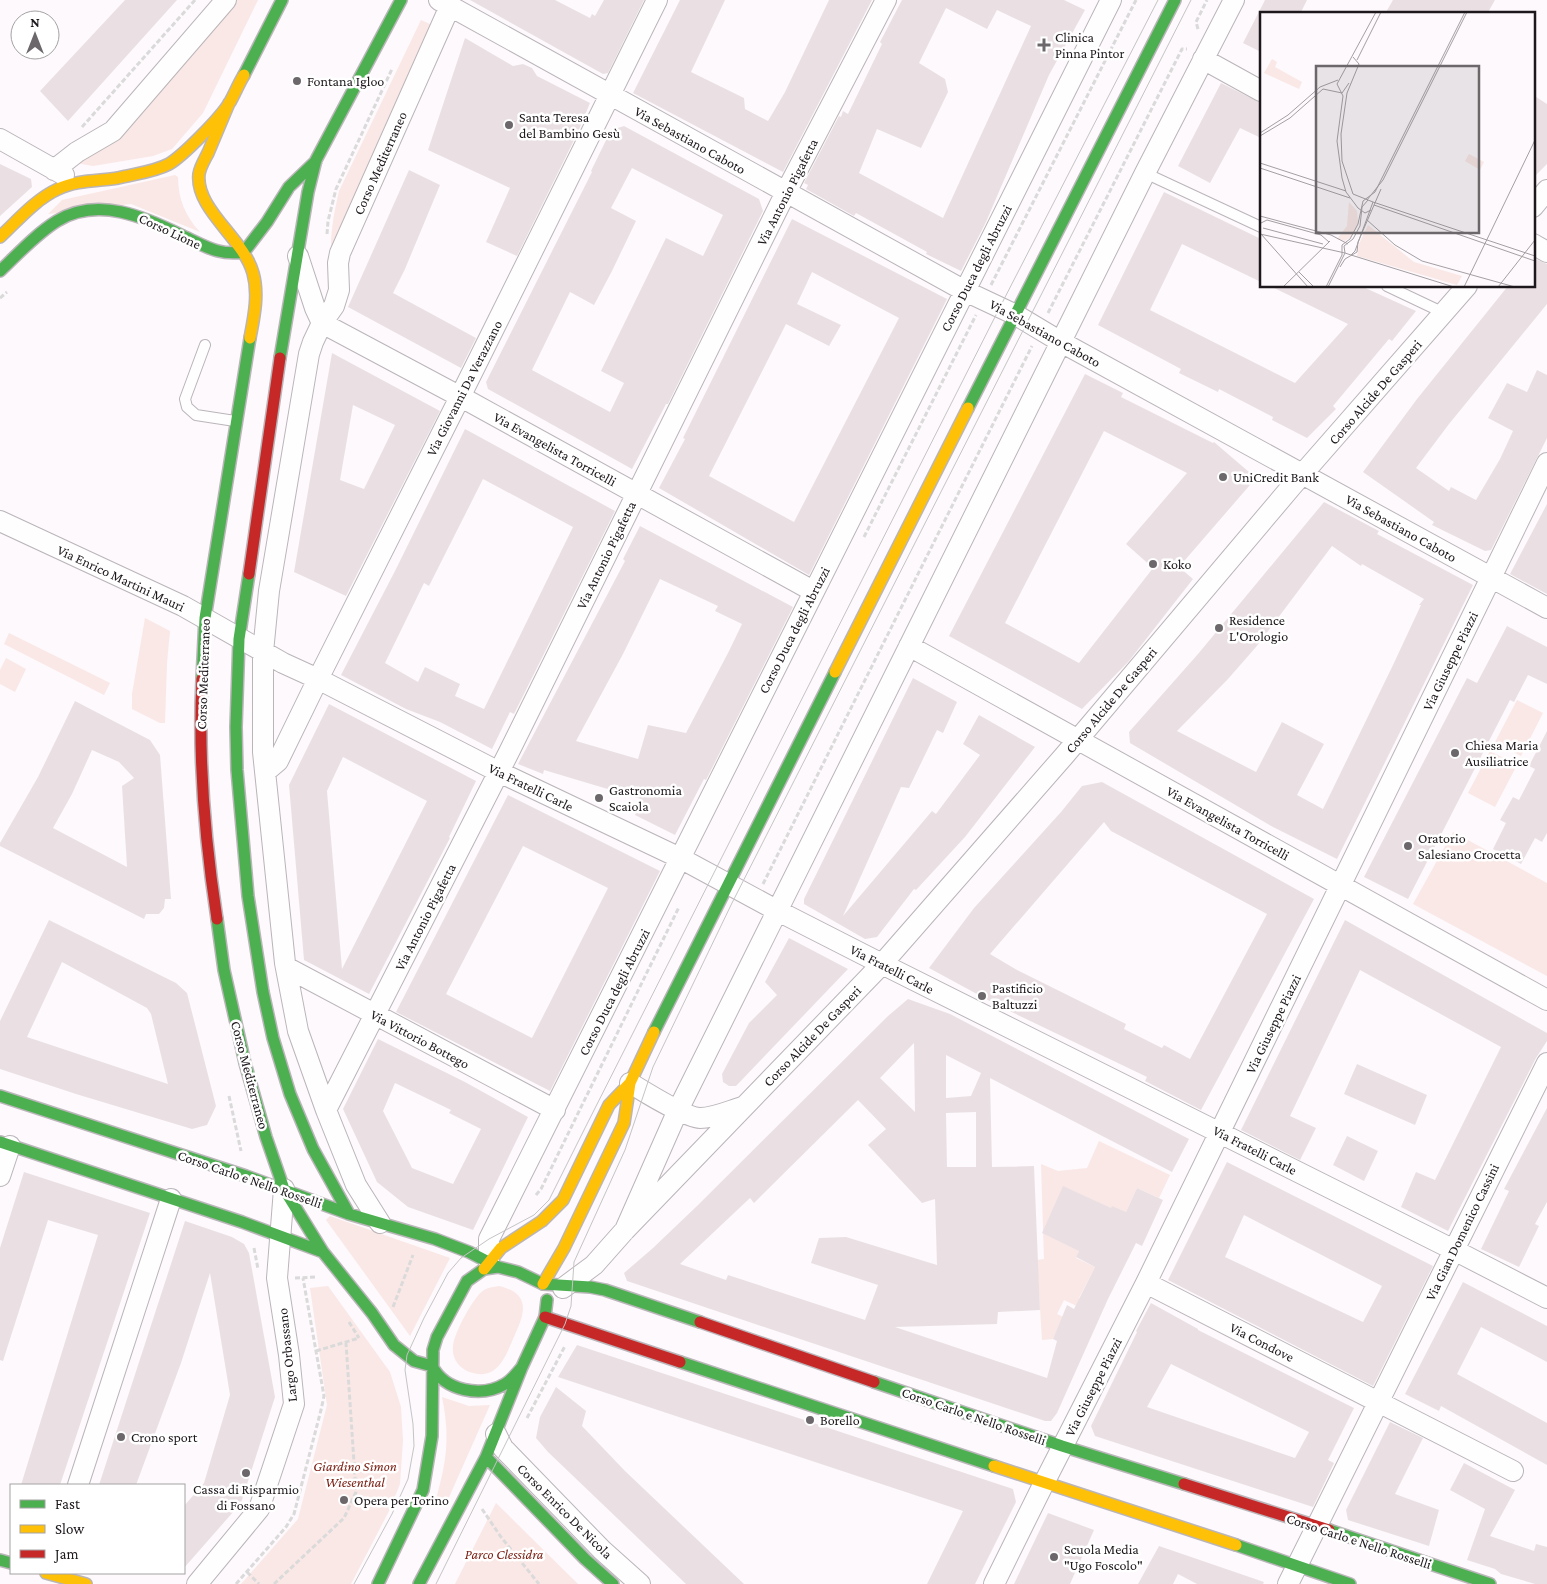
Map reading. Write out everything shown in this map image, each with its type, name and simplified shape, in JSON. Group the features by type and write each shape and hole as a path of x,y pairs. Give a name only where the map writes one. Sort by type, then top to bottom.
{"main road":[{"path":"0,237 40,200 59,188 77,183 116,178 154,170 169,164 181,155 229,103 282,0"},
{"path":"350,1214 313,1149 290,1094 272,1038 263,992 248,896 237,770 236,727 239,639 297,252 316,160 401,0"},
{"path":"378,1584 423,1490 429,1461 432,1422 433,1350 437,1336 467,1281 488,1258 540,1224 558,1208 609,1104 630,1082 727,884 1175,0"},
{"name":"Corso Mediterraneo","path":"229,103 199,172 200,191 211,209 244,252 253,271 255,308 204,618 200,714 205,811 224,970 245,1063 266,1137 284,1189 323,1252"},
{"path":"244,252 267,222 289,187 316,160"},
{"name":"Corso Lione","path":"0,271 43,232 67,215 82,210 99,208 119,210 139,216 217,252 231,254 244,252"},
{"path":"419,1584 486,1457 496,1434 564,1248 624,1123 630,1082"},
{"name":"Corso Carlo e Nello Rosselli","path":"0,1096 284,1189 350,1214 488,1258"},
{"path":"5,1144 242,1222 323,1252 372,1313 394,1345 409,1373"},
{"path":"564,1248 566,1268 576,1285"},
{"path":"488,1258 518,1272 545,1301 1044,1483 1350,1584"},
{"name":"Corso Carlo e Nello Rosselli","path":"576,1285 614,1294 1062,1446 1316,1526 1490,1584"},
{"path":"394,1345 414,1361 432,1366 441,1379 454,1386 476,1391 502,1385 511,1380 522,1367"},
{"path":"420,1397 432,1422"},
{"name":"Corso Enrico De Nicola","path":"486,1457 585,1559 613,1584"},
{"path":"51,1574 86,1584"}],"street":[{"path":"54,170 73,155 113,130 226,0"},
{"name":"Via Giovanni Da Verazzano","path":"265,772 278,761 657,0"},
{"name":"Via Antonio Pigafetta","path":"326,1110 499,772 786,192 886,0"},
{"path":"625,1230 678,1110 1145,173 1234,0"},
{"name":"Corso Duca degli Abruzzi","path":"488,1258 489,1240 965,291 1107,1"},
{"name":"Via Sebastiano Caboto","path":"444,3 609,96 965,291 1016,315 1061,342 1547,608"},
{"name":"Corso Mediterraneo","path":"380,1223 356,1185 326,1110 298,1031 286,967 274,870 263,752 264,652 269,591 297,422 313,342 322,322 334,306 339,290 338,263 340,253 444,3"},
{"path":"1203,59 1260,90"},
{"path":"0,139 77,183"},
{"path":"1534,206 1547,190"},
{"path":"1534,245 1547,252"},
{"path":"297,252 315,308 322,322"},
{"name":"Corso Alcide De Gasperi","path":"545,1301 576,1285 625,1230 882,964 1465,288"},
{"name":"Via Evangelista Torricelli","path":"322,322 813,591"},
{"name":"Via Giuseppe Piazzi","path":"994,1584 1220,1133 1547,462"},
{"name":"Via Enrico Martini Mauri","path":"0,522 179,604 239,639"},
{"name":"Via Fratelli Carle","path":"239,639 499,772 680,858 882,964 1547,1298"},
{"name":"Via Evangelista Torricelli","path":"909,646 1547,1000"},
{"name":"Via Vittorio Bottego","path":"286,967 555,1110"},
{"name":"Via Gian Domenico Cassini","path":"1288,1584 1547,1063"},
{"name":"Corso Alcide De Gasperi","path":"630,1082 649,1095 698,1118 720,1115 746,1105"},
{"path":"0,1176 5,1144"},
{"name":"Largo Orbassano","path":"197,1584 259,1509 294,1404 289,1355 277,1278 284,1189"},
{"path":"78,1484 171,1199"},
{"name":"Via Condove","path":"1146,1283 1378,1402"},
{"path":"1378,1402 1513,1471"},
{"name":"Corso Enrico De Nicola","path":"496,1434 503,1448 602,1550 640,1584"}],"lane":[{"path":"1145,173 1260,227"},
{"path":"1391,288 1444,313"},
{"path":"204,344 185,399 187,406 196,415 236,421"}],"path":[{"path":"80,130 195,0"},
{"path":"864,538 1136,0"},
{"path":"327,238 328,221 336,189 393,66"},
{"path":"535,1196 541,1189 681,902"},
{"path":"253,1247 258,1272"},
{"path":"392,1310 417,1247"},
{"path":"316,1351 359,1338"},
{"path":"525,1422 569,1339"},
{"path":"274,1584 344,1518 356,1492 346,1343"},
{"path":"482,1508 501,1537 539,1584"},
{"path":"247,1572 259,1584"}],"green space":[{"path":"237,0 258,0 203,113 172,149 153,156 93,166 76,163 116,137"},
{"path":"421,20 432,25 332,260 332,234 339,191"},
{"path":"175,175 178,177 179,192 183,206 190,220 200,232 131,204 48,214 62,200"},
{"path":"145,618 170,631 165,723 160,723 132,709 132,694"},
{"path":"9,633 110,683 104,695 4,644"},
{"path":"6,658 26,669 15,692 0,684 0,670"},
{"path":"1517,700 1543,713 1521,756 1495,742"},
{"path":"1490,751 1517,765 1495,807 1468,793"},
{"path":"1453,832 1547,883 1547,976 1413,904"},
{"path":"1099,1141 1170,1175 1159,1198 1137,1188 1126,1212 1102,1227 1079,1251 1076,1258 1095,1267 1079,1298 1100,1317 1064,1300 1057,1314 1076,1323 1058,1329 1053,1339 1042,1340 1037,1260 1044,1259 1041,1164 1058,1171 1087,1168"},
{"path":"330,1216 450,1258 410,1336 326,1220"},
{"name":"Giardino Simon Wiesenthal","path":"328,1286 390,1372 401,1407 403,1440 400,1484 389,1511 351,1584 241,1584 298,1519 327,1405 310,1288"},
{"path":"499,1286 517,1294 521,1300 523,1306 520,1322 504,1358 496,1368 485,1374 467,1371 456,1360 453,1352 454,1340 465,1315 475,1299 484,1290"},
{"path":"442,1397 469,1406 490,1405 446,1504 436,1499 443,1472 447,1436"},
{"name":"Parco Clessidra","path":"496,1503 578,1584 455,1584"}],"building":[{"path":"125,0 177,0 68,121 40,91"},
{"path":"470,0 555,0 590,18 592,14 595,16 604,0 644,0 608,73 603,74"},
{"path":"680,0 725,0 691,72 744,98 745,109 768,121 785,92 829,0 872,0 783,172 633,93"},
{"path":"902,0 1064,0 1085,10 1049,75 986,222 961,271 926,254 927,252 856,213 854,216 806,189 808,185 804,183 839,116 841,117 843,111 848,114 882,44 880,42","holes":["946,8 987,29 997,10 1031,26 943,218 859,173 877,129 921,148 948,92 945,79 919,63"]},
{"path":"1265,0 1307,0 1301,12 1260,12 1260,52 1243,43"},
{"path":"1393,0 1495,0 1488,12 1386,12"},
{"name":"Santa Teresa del Bambino Gesù","path":"465,38 513,66 523,64 532,68 537,76 590,103 578,132 517,256 486,242 510,188 428,150"},
{"path":"1221,83 1260,102 1260,138 1240,128 1210,183 1178,166"},
{"path":"1534,96 1547,104 1547,164 1534,177"},
{"path":"624,126 759,199 763,211 668,404 666,404 632,469 488,389 486,382 592,172 611,130","holes":["632,168 723,215 703,256 666,238 601,371 624,383 610,412 532,370 570,292 594,305 612,271 636,221 611,208"]},
{"path":"0,164 31,179 32,187 0,216"},
{"path":"409,170 440,185 393,293 476,338 461,368 348,307"},
{"path":"1164,192 1260,239 1260,282 1182,244 1150,310 1295,383 1348,324 1274,288 1365,288 1416,311 1392,341 1389,339 1333,406 1336,409 1307,438 1272,420 1273,417 1219,389 1218,392 1179,373 1181,369 1098,325"},
{"path":"792,219 947,299 809,575 659,488 685,439 683,438","holes":["812,272 899,318 794,522 709,476 786,324 829,346 841,325 797,304"]},
{"path":"1534,258 1547,264 1547,304 1449,424 1416,468 1449,491 1451,487 1476,500 1500,459 1513,431 1488,418 1507,383 1527,392 1537,370 1547,375 1547,438 1491,550 1485,551 1432,525 1434,522 1363,472 1417,399 1506,288 1534,288"},
{"path":"332,353 440,411 346,596 294,572","holes":["353,405 395,425 364,489 340,480"]},
{"path":"1085,374 1123,393 1121,397 1214,442 1256,478 1179,567 1193,579 1129,661 1082,709 949,636","holes":["1104,431 1187,473 1126,544 1153,568 1079,663 1005,623"]},
{"path":"465,429 615,511 514,714 510,712 492,749 440,722 406,709 341,675","holes":["483,479 573,527 484,709 455,696 460,684 425,667 418,682 385,663 424,583 429,586"]},
{"path":"1324,502 1379,531 1377,534 1473,585 1337,859 1273,827 1130,743 1129,732 1198,654","holes":["1332,546 1361,566 1362,564 1424,599 1419,605 1421,605 1393,665 1323,809 1297,795 1324,744 1282,722 1256,772 1177,731 1228,679 1256,647"]},
{"path":"1547,504 1547,594 1510,574"},
{"path":"640,526 793,607 706,780 704,779 675,835 635,815 641,799 544,770 543,774 518,764 625,561 623,559","holes":["660,579 718,606 715,611 742,624 686,733 648,725 638,759 576,741 623,654"]},
{"path":"1507,626 1547,647 1547,684 1528,675 1514,702 1510,700 1408,899 1364,877 1467,678 1477,683"},
{"path":"913,678 957,702 943,733 937,730 909,788 901,787 843,916 932,811 936,814 980,755 963,744 979,715 1035,747 965,837 916,890 914,889 877,937 865,939 804,904 804,899"},
{"path":"75,701 150,740 160,755 171,899 165,899 164,908 159,914 146,914 144,919 0,846 38,777","holes":["92,750 119,762 134,778 122,786 127,867 53,828 72,794"]},
{"path":"329,704 476,781 450,838 369,994 304,960 289,785","holes":["343,757 427,801 342,969 327,791"]},
{"path":"1547,731 1547,833 1542,842 1535,838 1521,864 1493,849 1506,823 1500,820 1513,797 1519,800 1535,769 1529,766"},
{"path":"1102,782 1314,899 1201,1110 1145,1081 1147,1077 999,1006 929,968 974,908 1061,812 1082,786","holes":["1104,822 1111,831 1267,914 1190,1059 1164,1045 1162,1048 1124,1029 1126,1024 1017,970 990,954"]},
{"path":"508,795 660,871 550,1091 396,1012","holes":["523,846 608,888 532,1038 446,994"]},
{"path":"49,920 176,983 187,993 216,1106 207,1125 192,1129 0,1069 0,1021","holes":["62,962 147,1008 151,1014 168,1084 27,1037"]},
{"path":"1345,920 1547,1033 1547,1041 1536,1058 1448,1231 1401,1207 1416,1172 1435,1180 1501,1047 1360,970 1290,1116 1316,1128 1300,1160 1241,1130"},
{"path":"789,938 848,969 736,1086 729,1086 723,1082 722,1074 749,1023 777,995 765,982"},
{"path":"908,999 950,1014 1189,1139 1172,1172 990,1078 992,1167 1034,1166 1040,1310 998,1312 997,1324 895,1327 1047,1378 1057,1341 1053,1339 1067,1305 1074,1309 1095,1267 1076,1257 1079,1251 1042,1233 1063,1186 1111,1208 1112,1206 1126,1212 1137,1188 1163,1200 1142,1246 1136,1243 1108,1299 1057,1413 1051,1421 1045,1421 627,1281 624,1273 698,1205 888,1016","holes":["914,1043 915,1112 880,1078","946,1055 981,1073 971,1096 946,1098","858,1100 886,1129 868,1145 922,1203 935,1199 937,1265 846,1237 819,1238 811,1263 878,1285 865,1320 728,1275 726,1280 680,1264 750,1198 754,1203","976,1112 976,1167 947,1167 946,1113"]},
{"path":"378,1039 465,1082 528,1117 473,1230 408,1207 377,1182 343,1109","holes":["395,1083 451,1110 449,1113 481,1129 453,1184 412,1168 383,1111"]},
{"path":"1357,1064 1427,1095 1415,1125 1344,1094"},
{"path":"1547,1108 1547,1202 1535,1224 1539,1226 1519,1267 1481,1249 1509,1191 1504,1189"},
{"path":"1347,1136 1378,1151 1364,1181 1333,1165"},
{"path":"1227,1162 1433,1266 1373,1386 1168,1280","holes":["1244,1215 1382,1286 1363,1322 1225,1257"]},
{"path":"24,1172 150,1213 60,1484 21,1484 98,1235 48,1220 3,1361 0,1360 0,1248"},
{"path":"185,1221 232,1237 244,1244 249,1253 275,1397 241,1503 185,1567 185,1505 204,1483 230,1395 210,1273 181,1363 136,1484 99,1484"},
{"path":"1463,1282 1547,1326 1547,1362 1481,1327 1457,1374 1547,1423 1547,1465 1441,1406 1439,1411 1405,1394"},
{"path":"1151,1303 1198,1330 1354,1408 1328,1460 1334,1463 1313,1507 1095,1436 1091,1426","holes":["1171,1364 1309,1432 1295,1458 1147,1407"]},
{"path":"577,1345 1013,1489 1016,1502 975,1584 927,1584 963,1511 558,1377"},
{"path":"556,1387 586,1411 582,1426 625,1471 744,1584 686,1584 548,1452 536,1438 540,1417"},
{"path":"1390,1422 1423,1438 1395,1494 1439,1510 1429,1546 1348,1520 1346,1510"},
{"path":"1464,1463 1515,1490 1490,1536 1534,1551 1536,1544 1547,1547 1547,1584 1535,1584 1501,1574 1495,1569 1467,1560 1485,1509 1450,1490"},
{"name":"Scuola Media \"Ugo Foscolo\"","path":"1048,1513 1094,1530 1070,1584 1014,1584"},
{"name":"Scuola Media \"Ugo Foscolo\"","path":"1159,1546 1264,1582 1263,1584 1197,1584 1178,1574 1173,1584 1138,1584"}],"tram line":[{"path":"354,1584 392,1514 408,1479 414,1446 413,1424 405,1370 407,1355 424,1318 448,1273 461,1258 489,1239 534,1215 549,1200 1000,307 1158,0"},
{"path":"436,1584 565,1324 571,1306 574,1262 625,1150 653,1067 732,903 1191,0"}],"traffic: fast":[{"path":"244,75 282,0"},
{"path":"280,358 308,192 316,160 401,0"},
{"path":"968,408 1175,0"},
{"path":"0,271 27,244 49,226 73,214 89,210 105,210 137,216 212,249 227,253 244,252 267,222 289,187 316,161"},
{"path":"202,679 205,618 250,338"},
{"path":"249,574 239,639 236,727 237,770 248,896 263,992 273,1038 290,1094 313,1149 349,1214"},
{"path":"654,1032 835,672"},
{"path":"217,919 224,970 245,1063 266,1137 284,1189 323,1252 372,1313 394,1345 414,1361 432,1366"},
{"path":"0,1096 246,1176 349,1214 435,1239 469,1252 498,1267"},
{"path":"0,1142 242,1222 323,1252"},
{"path":"378,1584 423,1490 432,1436 433,1350 437,1337 467,1281 484,1269 498,1267 518,1272 543,1284 590,1287 605,1290 700,1322"},
{"path":"419,1584 486,1457 522,1367 545,1317 547,1300"},
{"path":"680,1362 994,1466"},
{"path":"432,1366 438,1375 454,1386 464,1390 475,1391 485,1391 505,1384 522,1367"},
{"path":"874,1382 1062,1446 1184,1484"},
{"path":"486,1457 585,1559 613,1584"},
{"path":"1329,1530 1490,1584"},
{"path":"1236,1545 1350,1584"},
{"path":"0,1560 10,1563"}],"traffic: slow":[{"path":"0,237 35,204 58,189 80,182 118,178 157,169 169,164 193,144 219,117 230,102 244,75"},
{"path":"229,103 200,169 200,187 204,199 212,212 240,248 248,260 253,273 256,297 250,338"},
{"path":"835,672 968,408"},
{"path":"543,1284 564,1248 624,1123 630,1083 654,1032"},
{"path":"484,1269 501,1248 542,1221 563,1200 609,1105 630,1083"},
{"path":"994,1466 1236,1545"},
{"path":"50,1574 86,1584"}],"traffic: jam":[{"path":"249,574 280,358"},
{"path":"202,679 202,769 209,860 217,919"},
{"path":"545,1317 680,1362"},
{"path":"700,1322 874,1382"},
{"path":"1184,1484 1329,1530"}],"place":[{"name":"Clinica Pinna Pintor","path":"1044,45"},
{"name":"Fontana Igloo","path":"297,81"},
{"name":"Santa Teresa del Bambino Gesù","path":"509,125"},
{"name":"UniCredit Bank","path":"1223,477"},
{"name":"Koko","path":"1153,564"},
{"name":"Residence L'Orologio","path":"1219,628"},
{"name":"Chiesa Maria Ausiliatrice","path":"1455,753"},
{"name":"Gastronomia Scaiola","path":"599,798"},
{"name":"Oratorio Salesiano Crocetta","path":"1408,846"},
{"name":"Pastificio Baltuzzi","path":"982,996"},
{"name":"Borello","path":"810,1420"},
{"name":"Crono sport","path":"121,1437"},
{"name":"Cassa di Risparmio di Fossano","path":"246,1473"},
{"name":"Opera per Torino","path":"344,1500"},
{"name":"Scuola Media \"Ugo Foscolo\"","path":"1054,1557"}]}
